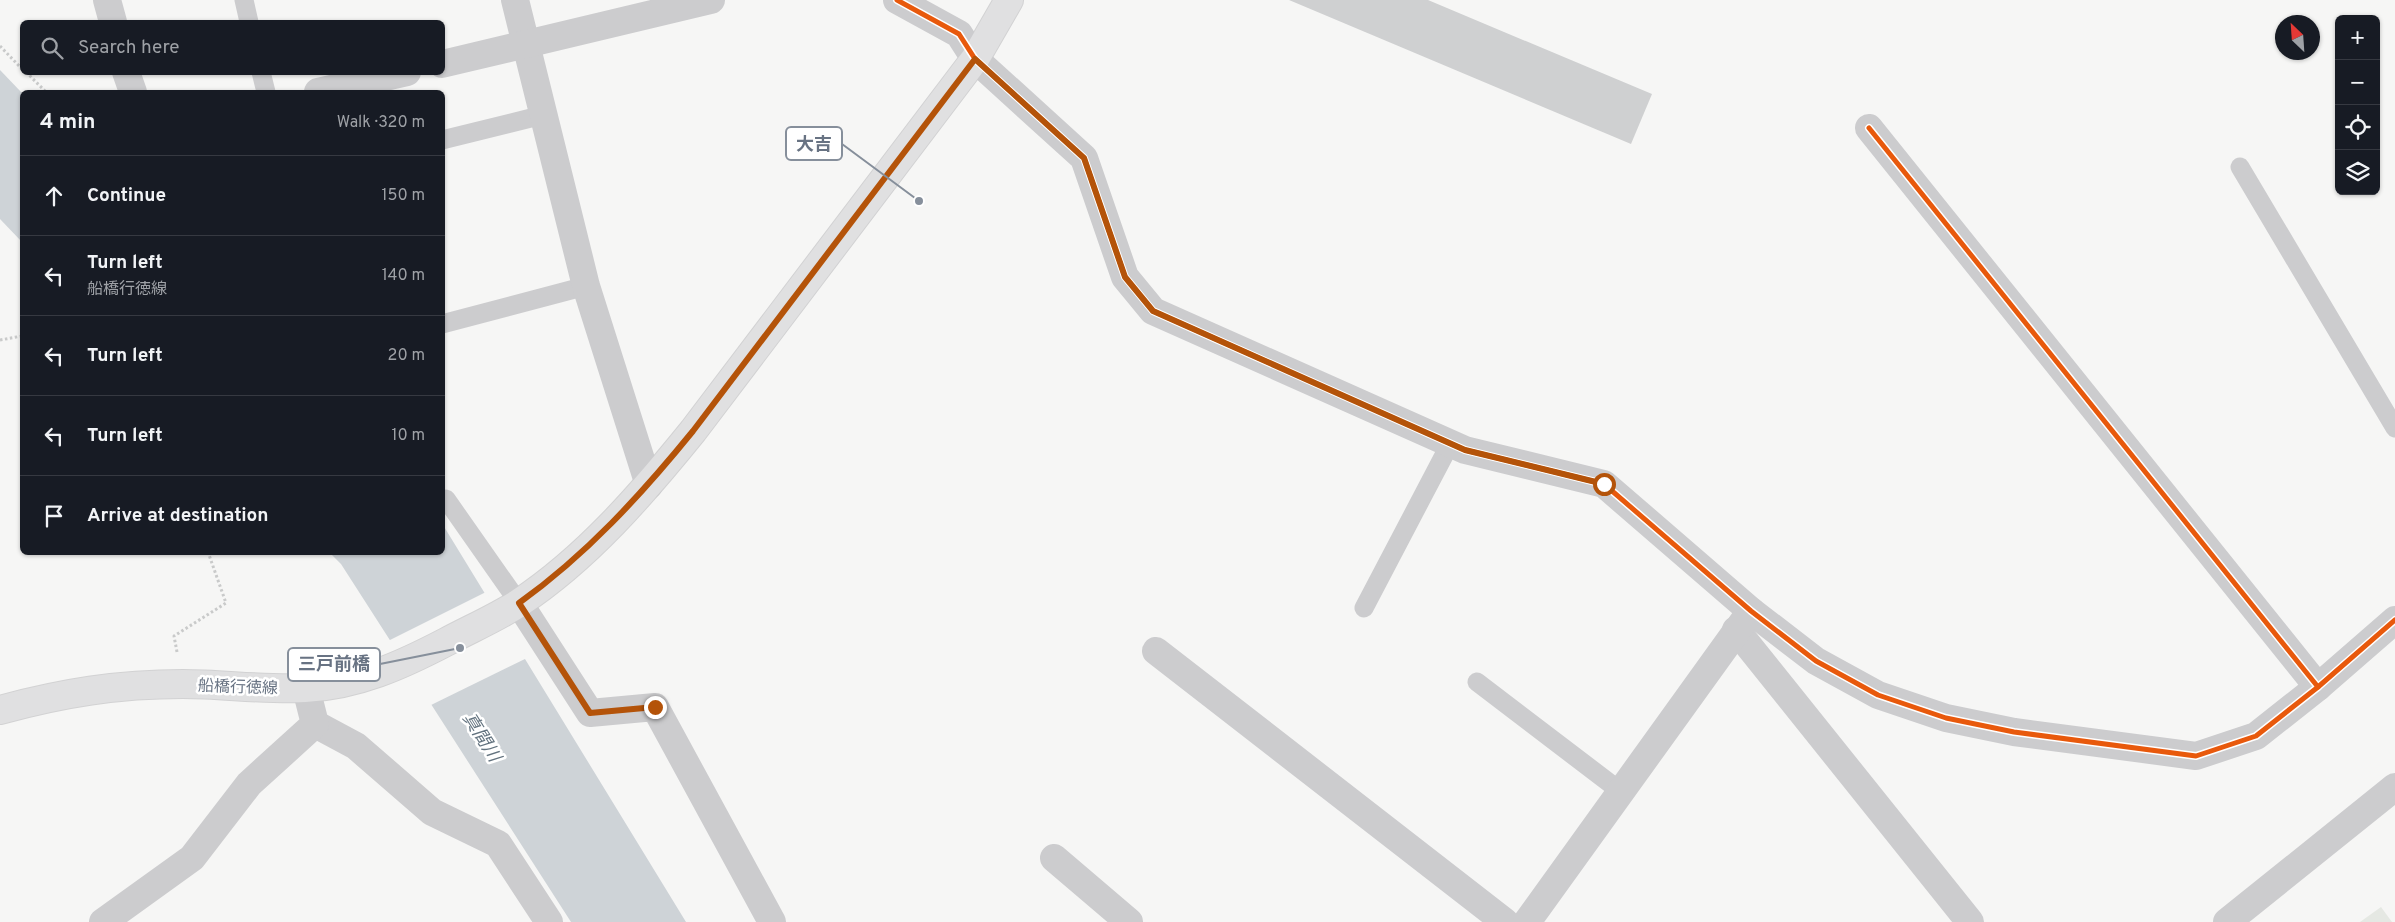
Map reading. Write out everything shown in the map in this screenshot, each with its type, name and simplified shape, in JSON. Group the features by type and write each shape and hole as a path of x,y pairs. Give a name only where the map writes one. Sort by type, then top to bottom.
{"main road":[{"name":"船橋行徳線","path":"0,710 51,696 120,686 184,684 306,688 352,681 403,665 514,606 539,588 607,529 649,485 693,431 975,59 1009,0"}],"street":[{"path":"107,0 112,20"},
{"path":"515,0 586,286 649,485"},
{"path":"445,63 526,46 711,0"},
{"path":"897,0 959,34 975,59 1084,158 1125,277 1153,311 1465,450 1604,484 1744,620 1970,922"},
{"path":"127,75 132,90"},
{"path":"327,90 394,75"},
{"path":"1870,128 2318,687"},
{"path":"514,606 590,713 655,707 772,922"},
{"path":"1744,620 1878,695 1946,718 2014,732 2196,756 2256,736 2318,687 2395,620"},
{"path":"1527,922 1744,620"},
{"path":"1156,651 1505,922"},
{"path":"306,688 315,724 356,746 432,812 498,844 549,922"},
{"path":"103,922 192,858 248,784 315,724"},
{"path":"2227,922 2395,786"},
{"path":"1054,858 1129,922"}],"lane":[{"path":"244,0 249,20"},
{"path":"262,75 266,90"},
{"path":"445,139 543,115"},
{"path":"2240,167 2395,428"},
{"path":"445,323 586,286"},
{"path":"1364,608 1450,444"},
{"path":"446,498 514,606"},
{"path":"1477,682 1620,791"}],"path":[{"path":"0,46 20,67"},
{"path":"29,75 44,90"},
{"path":"0,340 20,336"},
{"path":"184,684 174,636 226,603 209,555"}],"shaded area":[{"path":"2381,907 2392,922 2360,922"}],"water":[{"path":"0,70 20,91 20,240 0,219"},
{"name":"真間川","path":"445,528 686,922 571,922 341,564 332,555 445,555"}],"pier":[{"path":"486,592 527,658 429,706 388,641"}],"building":[{"path":"1289,0 1428,0 1652,94 1631,144"}],"cycle path":[{"path":"897,0 959,34 975,59 1084,158 1125,277 1153,311 1465,450 1604,484 1751,611 1816,661 1878,695 1946,718 2014,732 2196,756 2256,736 2318,687 2395,620"},
{"path":"1869,128 2318,687"}],"place":[{"name":"大吉","path":"919,201"},
{"name":"三戸前橋","path":"460,648"}],"route":[{"path":"655,707 590,713 519,603 569,563 607,529 649,485 693,431 975,59 1084,158 1125,277 1153,311 1465,450 1604,484"}]}
